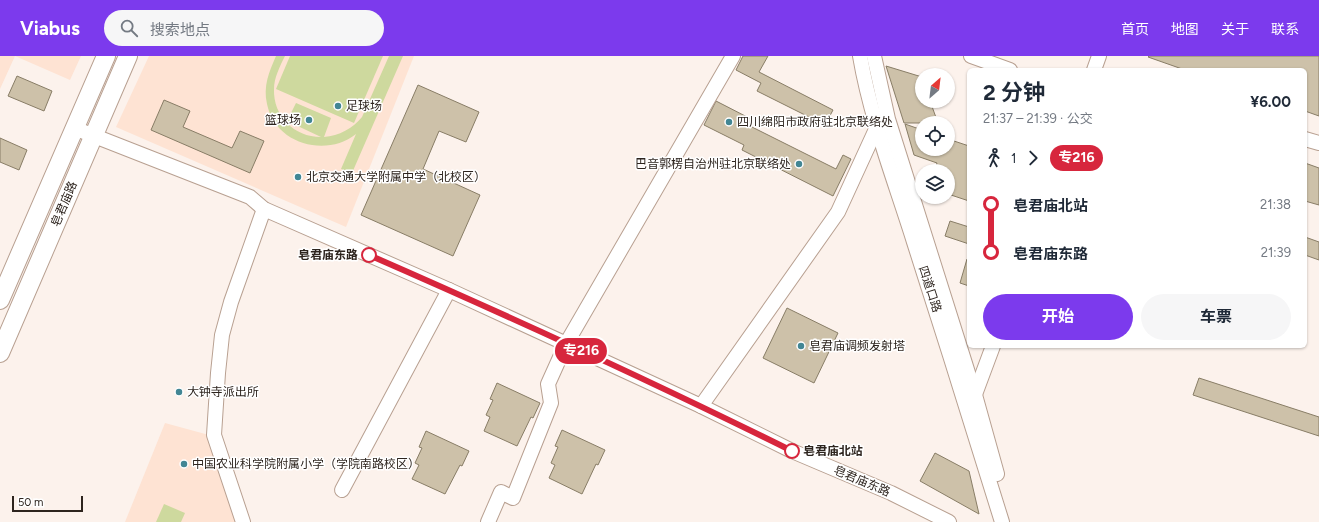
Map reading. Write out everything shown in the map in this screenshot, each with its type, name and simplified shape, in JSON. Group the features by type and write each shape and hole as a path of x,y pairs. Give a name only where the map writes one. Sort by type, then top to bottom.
{"main road":[{"name":"皂君庙路","path":"0,300 106,56"},
{"name":"皂君庙路","path":"0,353 128,56"}],"street":[{"path":"488,522 501,492 513,498 551,403 548,384 566,344 733,56"},
{"name":"四道口路","path":"860,56 877,127 1002,522"},
{"name":"四道口路","path":"874,56 888,119 975,395 1012,522"},
{"path":"971,56 1004,68"},
{"path":"1095,68 1099,56"},
{"path":"701,406 838,212 877,127"},
{"name":"皂君庙东路","path":"74,128 250,197 264,209 449,290 701,406 792,451 891,493 949,522"},
{"path":"1307,140 1319,143"},
{"path":"243,522 214,435 217,388 222,335 231,302 264,209"},
{"path":"342,490 449,290"},
{"path":"968,413 992,348"}],"shaded area":[{"path":"0,56 15,56 0,89"},
{"path":"15,56 81,56 70,80"},
{"name":"北京交通大学附属中学（北校区）","path":"149,56 414,56 346,227 116,127"},
{"name":"中国农业科学院附属小学（学院南路校区）","path":"165,423 209,435 239,522 125,522"}],"green space":[{"path":"276,56 285,56 279,68 274,85 277,108 281,116 294,129 311,136 321,137 287,121 296,103 331,118 324,137 340,133 350,128 362,117 389,56 403,56 352,173 341,169 356,134 344,141 331,145 317,146 303,143 291,137 280,129 272,118 267,104 266,85"},
{"name":"足球场","path":"290,56 383,56 354,123 276,89"},
{"path":"164,504 185,513 181,522 156,522"}],"building":[{"path":"743,56 768,56 759,72 833,110 825,125 757,91 761,83 736,70"},
{"path":"1319,56 1319,116 1307,112 1307,68 1179,68 1148,57"},
{"path":"886,66 915,75 915,108 933,108 935,116 915,116 915,123 904,123"},
{"path":"17,76 52,91 44,111 8,96"},
{"path":"418,85 479,112 466,142 439,131 423,169 480,195 453,256 361,215"},
{"path":"164,100 190,111 183,127 232,148 240,131 264,141 250,173 151,130"},
{"name":"巴音郭楞自治州驻北京联络处","path":"716,101 753,120 750,126 836,169 843,155 851,159 833,196 742,150 744,145 704,125"},
{"path":"905,124 915,128 914,155"},
{"path":"0,138 27,150 19,170 0,162"},
{"path":"955,141 967,145 967,200 955,196 955,164 937,163 917,156 955,156"},
{"path":"1307,164 1319,168 1319,205 1307,202"},
{"path":"950,221 967,226 967,243 945,236"},
{"path":"1307,238 1319,242 1319,260 1307,256"},
{"path":"967,259 967,285 960,283"},
{"name":"皂君庙调频发射塔","path":"787,308 838,333 814,383 763,358"},
{"path":"1199,378 1319,417 1319,436 1193,395"},
{"path":"497,383 540,403 533,418 531,417 517,446 484,431 490,417 486,415 493,400 490,399"},
{"path":"562,430 605,450 598,465 596,464 582,494 549,478 555,465 551,463 558,447 555,446"},
{"path":"426,431 469,451 445,494 412,479 419,465 415,463 422,448 419,447"},
{"path":"935,453 969,471 979,514 920,481"}],"bus line":[{"name":"专216","path":"369,255 449,290 701,406 792,451"}],"place":[{"name":"足球场","path":"338,106"},
{"name":"篮球场","path":"309,120"},
{"name":"四川绵阳市政府驻北京联络处","path":"729,122"},
{"name":"巴音郭楞自治州驻北京联络处","path":"799,164"},
{"name":"北京交通大学附属中学（北校区）","path":"298,177"},
{"name":"皂君庙东路","path":"369,255"},
{"name":"皂君庙调频发射塔","path":"801,346"},
{"name":"大钟寺派出所","path":"179,392"},
{"name":"皂君庙北站","path":"792,451"},
{"name":"中国农业科学院附属小学（学院南路校区）","path":"184,464"}]}
